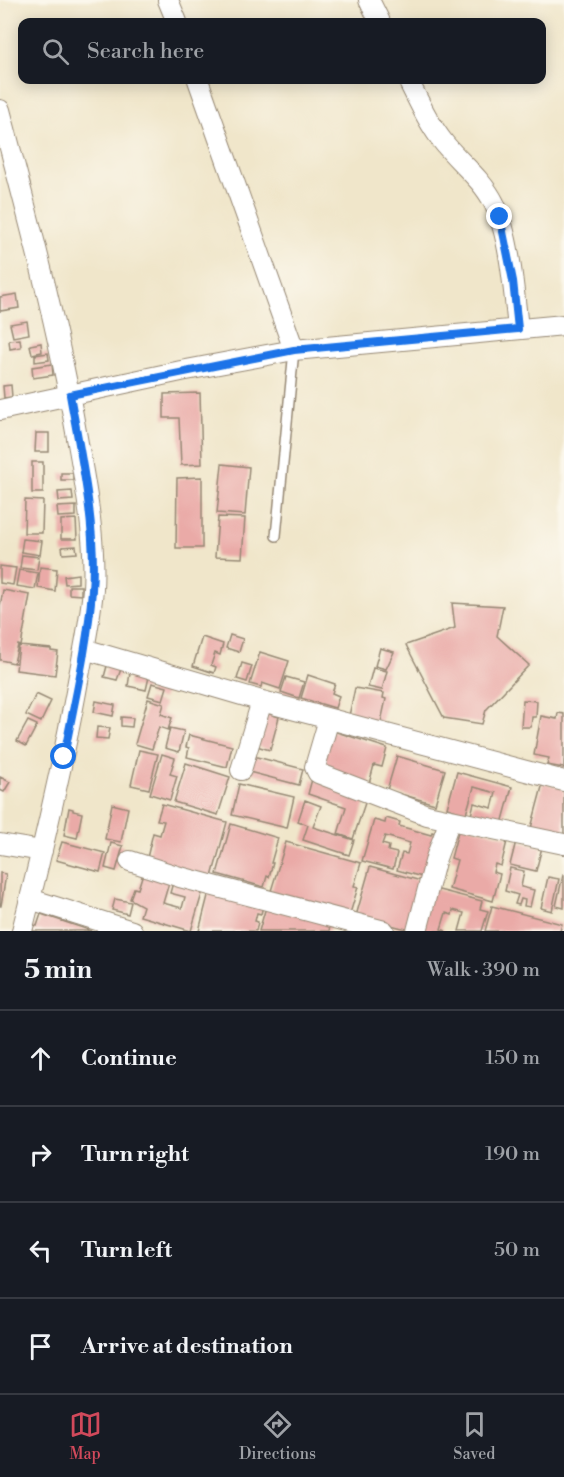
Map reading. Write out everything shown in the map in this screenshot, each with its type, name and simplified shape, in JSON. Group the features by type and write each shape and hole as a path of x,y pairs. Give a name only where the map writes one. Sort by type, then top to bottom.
{"street":[{"path":"369,0 378,18"},
{"path":"170,1 176,18"},
{"path":"199,84 294,350"},
{"path":"410,84 429,121 445,144 478,179 493,201 500,217 513,281 518,329"},
{"path":"0,110 5,146 49,297 70,395 88,495 92,551 93,589 84,649 64,757 22,931"},
{"path":"0,410 294,350 564,326"},
{"path":"84,649 262,701 564,781"},
{"path":"241,770 262,701"},
{"path":"329,719 315,767 318,772 427,815 564,844"},
{"path":"417,931 436,858 450,820"},
{"path":"0,844 42,851"},
{"path":"130,861 180,877 384,931"},
{"path":"30,899 132,931"}],"lane":[{"path":"276,536 294,350"}],"building":[{"path":"17,294 19,308 0,311 0,297"},
{"path":"27,321 29,334 13,337 10,324"},
{"path":"20,339 21,347 10,349 9,340"},
{"path":"41,343 42,352 32,354 30,345"},
{"path":"48,353 49,360 35,362 35,355"},
{"path":"52,364 53,375 33,378 32,367"},
{"path":"11,385 12,397 4,398 3,386"},
{"path":"200,393 202,464 181,465 179,418 164,418 164,394"},
{"path":"36,433 49,433 49,452 35,452"},
{"path":"32,462 43,462 43,493 32,493"},
{"path":"222,464 249,467 245,515 217,513"},
{"path":"61,473 73,473 73,480 61,480"},
{"path":"202,477 202,548 176,548 177,478"},
{"path":"72,491 73,500 59,501 58,492"},
{"path":"25,500 43,501 42,533 24,533"},
{"path":"76,506 76,516 58,517 57,507"},
{"path":"218,517 245,518 242,558 215,557"},
{"path":"76,519 77,539 61,539 61,520"},
{"path":"23,539 42,541 40,555 21,552"},
{"path":"76,546 77,553 63,554 62,547"},
{"path":"22,555 39,557 37,570 20,568"},
{"path":"0,566 16,568 13,585 0,583"},
{"path":"40,567 57,569 55,591 38,588"},
{"path":"19,570 38,573 35,589 16,586"},
{"path":"78,574 78,583 65,584 64,576"},
{"path":"69,586 81,586 81,595 69,594"},
{"path":"3,590 30,595 21,646 18,645 14,663 0,660 0,606"},
{"path":"452,603 503,606 497,636 529,665 486,710 482,724 444,718 406,645 455,628"},
{"path":"230,635 243,639 239,652 226,648"},
{"path":"202,637 223,644 220,655 215,653 211,665 216,667 214,673 193,666"},
{"path":"19,646 51,649 51,651 58,652 55,675 16,670"},
{"path":"380,648 394,652 386,669 375,666"},
{"path":"260,652 289,661 280,689 262,683 261,687 250,684"},
{"path":"242,663 252,666 247,682 237,679"},
{"path":"107,666 121,669 117,680 104,677"},
{"path":"373,668 387,671 382,690 368,687"},
{"path":"130,673 149,677 146,690 128,686"},
{"path":"308,675 335,684 332,693 339,696 335,708 301,698"},
{"path":"286,677 304,682 299,698 281,692"},
{"path":"152,683 167,687 163,700 148,696"},
{"path":"355,688 384,693 383,698 386,699 381,722 349,716"},
{"path":"36,694 51,701 41,722 26,715"},
{"path":"148,699 164,704 161,714 172,718 168,730 159,727 152,749 135,744"},
{"path":"523,700 537,701 536,717 532,717 531,727 521,727"},
{"path":"96,701 115,705 113,716 94,712"},
{"path":"263,712 279,717 270,750 253,745"},
{"path":"558,713 564,714 564,768 547,765 549,758 534,755 541,716 557,719"},
{"path":"121,717 133,718 132,727 121,726"},
{"path":"28,721 37,725 26,746 17,741"},
{"path":"97,727 110,728 108,739 96,738"},
{"path":"170,728 184,731 179,752 165,748"},
{"path":"327,729 387,748 382,767 374,765 369,784 316,769"},
{"path":"189,735 232,746 227,767 187,757 189,748 186,747"},
{"path":"139,750 158,754 149,789 131,785"},
{"path":"162,754 175,758 170,774 177,776 170,800 150,794"},
{"path":"253,756 303,769 299,785 249,772"},
{"path":"397,756 445,770 435,804 387,790"},
{"path":"186,763 230,777 218,815 174,802"},
{"path":"457,772 512,787 502,824 471,815 474,803 492,808 496,793 474,787 466,814 447,808"},
{"path":"0,777 10,782 4,792 0,790"},
{"path":"312,779 367,797 353,839 338,834 346,807 308,794"},
{"path":"543,783 564,788 564,841 530,832"},
{"path":"239,784 294,797 287,828 232,815"},
{"path":"305,800 321,806 313,827 354,840 349,855 303,840 308,825 298,821"},
{"path":"112,804 128,808 121,842 105,839"},
{"path":"162,804 227,822 212,877 146,862 153,833 160,835 164,821 157,820"},
{"path":"69,808 82,813 77,838 64,835"},
{"path":"386,818 400,822 399,826 431,835 432,832 441,835 426,878 397,870 402,853 407,854 410,843 385,836 382,844 389,846 388,851 397,853 393,869 362,861 374,820 385,823"},
{"path":"231,824 278,838 269,877 267,876 264,887 217,874"},
{"path":"460,824 508,837 501,866 495,864 493,872 500,874 493,901 449,889 457,860 451,858"},
{"path":"516,841 542,847 536,871 510,865"},
{"path":"62,842 105,853 100,872 56,860"},
{"path":"286,842 361,863 354,886 358,887 349,917 271,891"},
{"path":"111,843 123,846 116,871 105,868"},
{"path":"370,867 425,882 414,931 356,916"},
{"path":"510,868 524,871 521,887 534,890 530,907 524,906 525,900 521,899 519,905 515,904 518,895 505,891"},
{"path":"144,870 171,876 163,903 182,908 185,897 170,893 174,879 204,887 191,931 140,916 143,906 130,899 134,888 138,889"},
{"path":"0,873 6,874 1,906 0,906"},
{"path":"564,875 564,908 556,906"},
{"path":"548,877 559,879 552,911 541,908"},
{"path":"210,888 264,902 261,914 257,913 256,931 199,931"},
{"path":"431,888 482,901 480,909 488,911 482,931 459,931 464,913 453,910 452,915 446,913 441,929 446,931 420,931"},
{"path":"115,899 131,902 128,914 112,910"},
{"path":"492,906 562,924 560,931 485,931"},
{"path":"266,907 331,922 329,931 259,931"},
{"path":"41,914 92,931 32,931 34,925 37,926"}],"route":[{"path":"64,757 93,589 88,495 70,395 294,350 518,329 513,281 500,217"}]}
